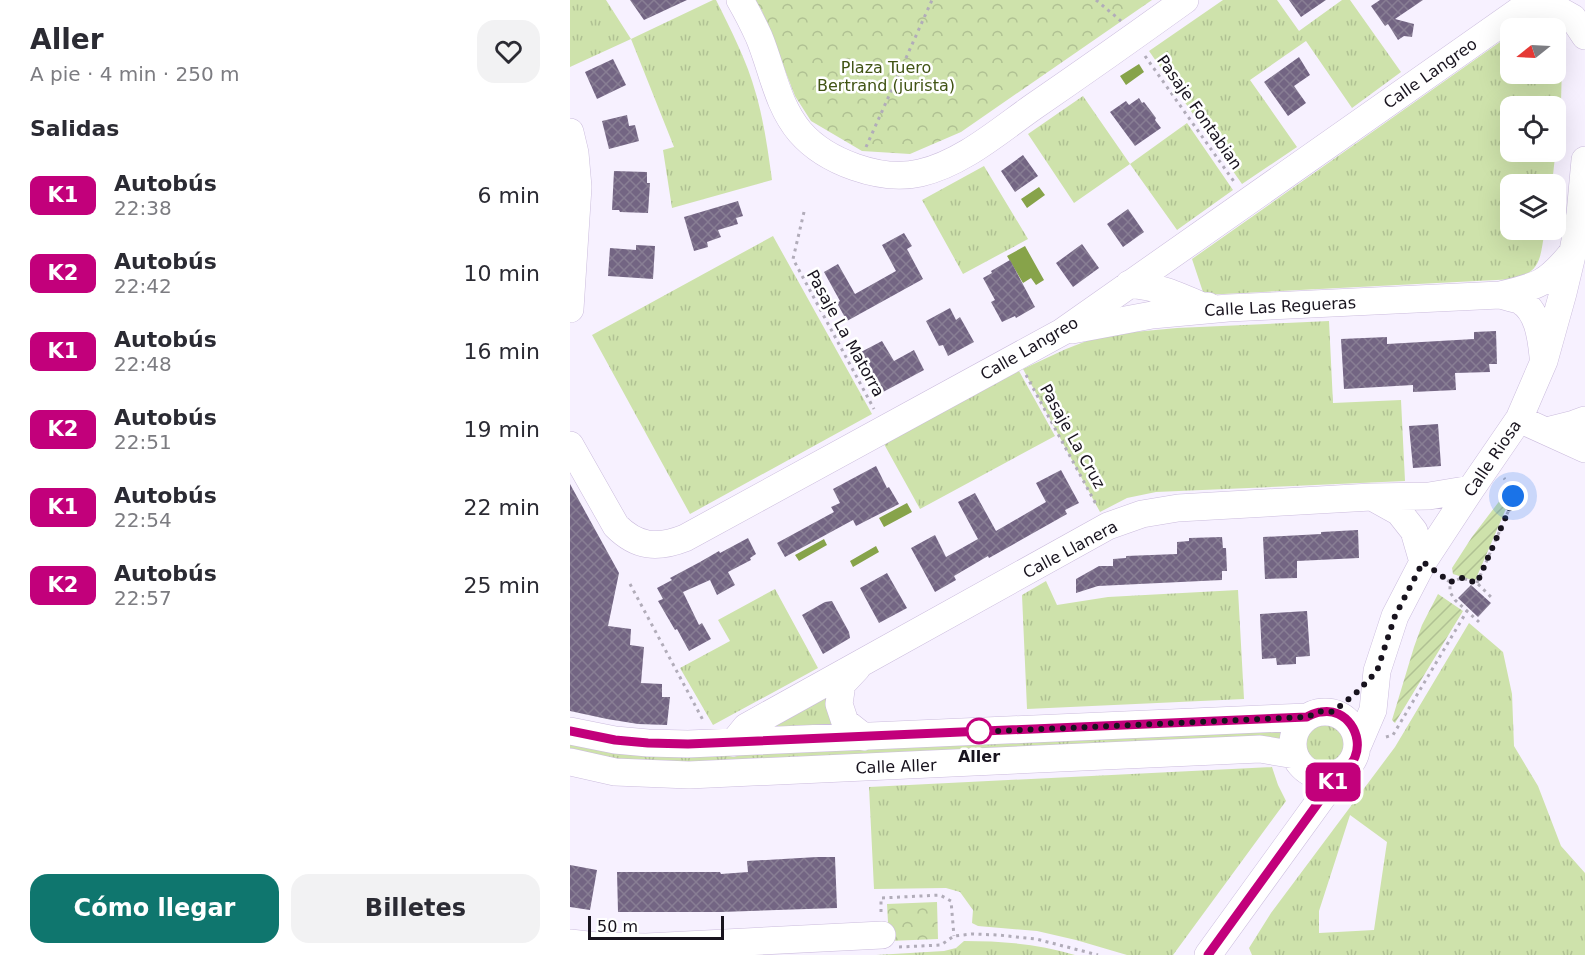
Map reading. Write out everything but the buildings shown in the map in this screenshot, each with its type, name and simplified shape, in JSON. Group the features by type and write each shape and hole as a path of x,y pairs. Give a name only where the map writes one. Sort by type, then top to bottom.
{"street":[{"path":"740,0 759,37 786,108 800,132 834,158 856,168 877,173 907,175 920,173 973,149 1185,0"},
{"path":"1527,4 1548,4 1573,18 1585,36"},
{"name":"Calle Langreo","path":"570,445 616,526 624,535 650,545 661,545 679,541 703,530 1062,332 1527,4"},
{"path":"570,132 575,153 578,187 570,309"},
{"name":"Calle Riosa","path":"1358,745 1373,711 1377,671 1395,616 1423,562 1519,419 1544,361 1573,251 1580,214 1585,160"},
{"name":"Calle Las Regueras","path":"1062,332 1152,315 1227,308 1500,295 1542,283 1557,271 1573,251"},
{"path":"1177,252 1178,280 1185,298"},
{"path":"1129,284 1164,290 1202,306 1227,308"},
{"name":"Calle Las Regueras","path":"1500,295 1518,300 1529,309 1541,335 1544,361"},
{"path":"1519,419 1585,449"},
{"path":"1546,431 1585,420"},
{"name":"Calle Llanera","path":"733,743 746,727 1108,526 1142,514 1178,508 1371,497 1430,496 1471,489"},
{"path":"1371,497 1399,512 1414,531 1423,562"},
{"name":"Calle Llanera","path":"862,663 842,684 839,704 845,722 864,737"},
{"name":"Calle Riosa","path":"1320,714 1356,693 1377,671"},
{"path":"1208,955 1339,774 1355,758 1358,745 1356,733 1344,717 1320,714 1299,725 1294,735 1293,747 1302,764 1310,814"},
{"name":"Calle Aller","path":"570,731 615,740 648,743 733,743 1320,714"},
{"name":"Calle Aller","path":"570,762 615,772 688,775 1260,749 1302,764"},
{"path":"1302,764 1323,777 1339,774"},
{"path":"570,943 646,947 882,935"}],"path":[{"path":"856,168 932,0"},
{"name":"Pasaje Fontabian","path":"1096,0 1119,18 1248,201"},
{"name":"Pasaje La Matorra","path":"804,212 793,259 885,429"},
{"name":"Pasaje La Cruz","path":"1016,357 1108,526"},
{"path":"1477,583 1513,496 1509,485 1491,459"},
{"path":"1423,562 1450,582"},
{"path":"1450,582 1462,578 1477,583 1493,599"},
{"path":"1450,582 1450,592 1455,600 1479,622"},
{"path":"630,584 709,731"},
{"path":"1358,745 1393,735 1467,611"},
{"path":"954,936 951,901 940,895 881,898 883,948 941,945 954,936 972,934 1036,939 1098,955"}],"green space":[{"path":"570,0 606,0 631,39 570,67"},
{"path":"716,0 752,82 764,126 772,180 672,208 663,150 674,147 631,39"},
{"name":"Plaza Tuero Bertrand (jurista)","path":"755,0 1152,0 961,132 910,154 862,151 811,121 795,96 762,11"},
{"path":"1223,0 1277,0 1299,31 1342,0 1350,0 1401,72 1352,108 1306,41 1250,80 1297,147 1242,184 1149,51"},
{"path":"1540,14 1548,18 1534,18"},
{"path":"1500,42 1500,84 1561,84 1561,96 1500,96 1500,162 1555,162 1553,174 1500,174 1500,240 1543,240 1536,266 1525,275 1516,279 1204,295 1192,259"},
{"path":"1083,96 1130,164 1074,203 1028,134"},
{"path":"1187,123 1233,190 1177,230 1130,164"},
{"path":"984,166 1028,239 963,274 922,200"},
{"path":"773,236 872,414 690,514 592,335"},
{"path":"1329,321 1333,403 1401,400 1405,481 1156,492 1127,498 1100,512 1023,369 1102,335 1177,328"},
{"path":"1019,371 1055,436 920,509 884,444"},
{"path":"1507,491 1510,497 1508,504 1475,581 1453,574 1452,568 1472,537"},
{"path":"1046,581 1057,605 1108,597 1238,590 1244,699 1027,709 1022,595"},
{"path":"775,589 818,668 713,725 680,668 730,641 718,620"},
{"path":"1438,594 1463,611 1395,723 1392,720 1414,647"},
{"path":"1469,623 1503,652 1512,694 1514,746 1538,786 1561,846 1585,873 1585,955 1252,955 1249,948 1271,913 1395,747","holes":["1350,815 1387,842 1374,930 1319,933 1319,911"]},
{"path":"836,685 839,727 754,732"},
{"path":"1326,722 1342,730 1347,747 1339,763 1322,768 1306,760 1301,743 1309,727"},
{"path":"1287,726 1283,742 687,766 607,760 570,751 570,740"},
{"path":"1272,767 1286,801 1173,955 1127,955 1037,931 978,926 972,923 973,910 960,892 946,888 874,889 869,787"},
{"path":"937,902 938,939 889,941 887,904"},
{"path":"964,941 1020,944 1075,955 876,955 944,951 956,948"}],"shaded area":[{"path":"1139,64 1144,72 1126,85 1120,76"},
{"path":"1039,187 1045,195 1027,208 1021,199"},
{"path":"1025,246 1044,280 1036,285 1031,278 1023,283 1007,256"},
{"path":"907,503 912,512 884,527 879,518"},
{"path":"824,539 827,545 799,561 795,555"},
{"path":"876,546 879,552 853,567 850,561"}],"bus line":[{"name":"K1","path":"570,731 615,740 688,744 1307,717 1322,711 1333,712 1344,717 1356,733 1358,745 1355,758 1339,774 1208,955"}],"place":[{"name":"Aller","path":"979,731"}],"route":[{"path":"979,731 1307,717 1322,711 1333,712 1377,671 1395,616 1423,562 1450,582 1462,578 1477,583 1513,496"}]}
